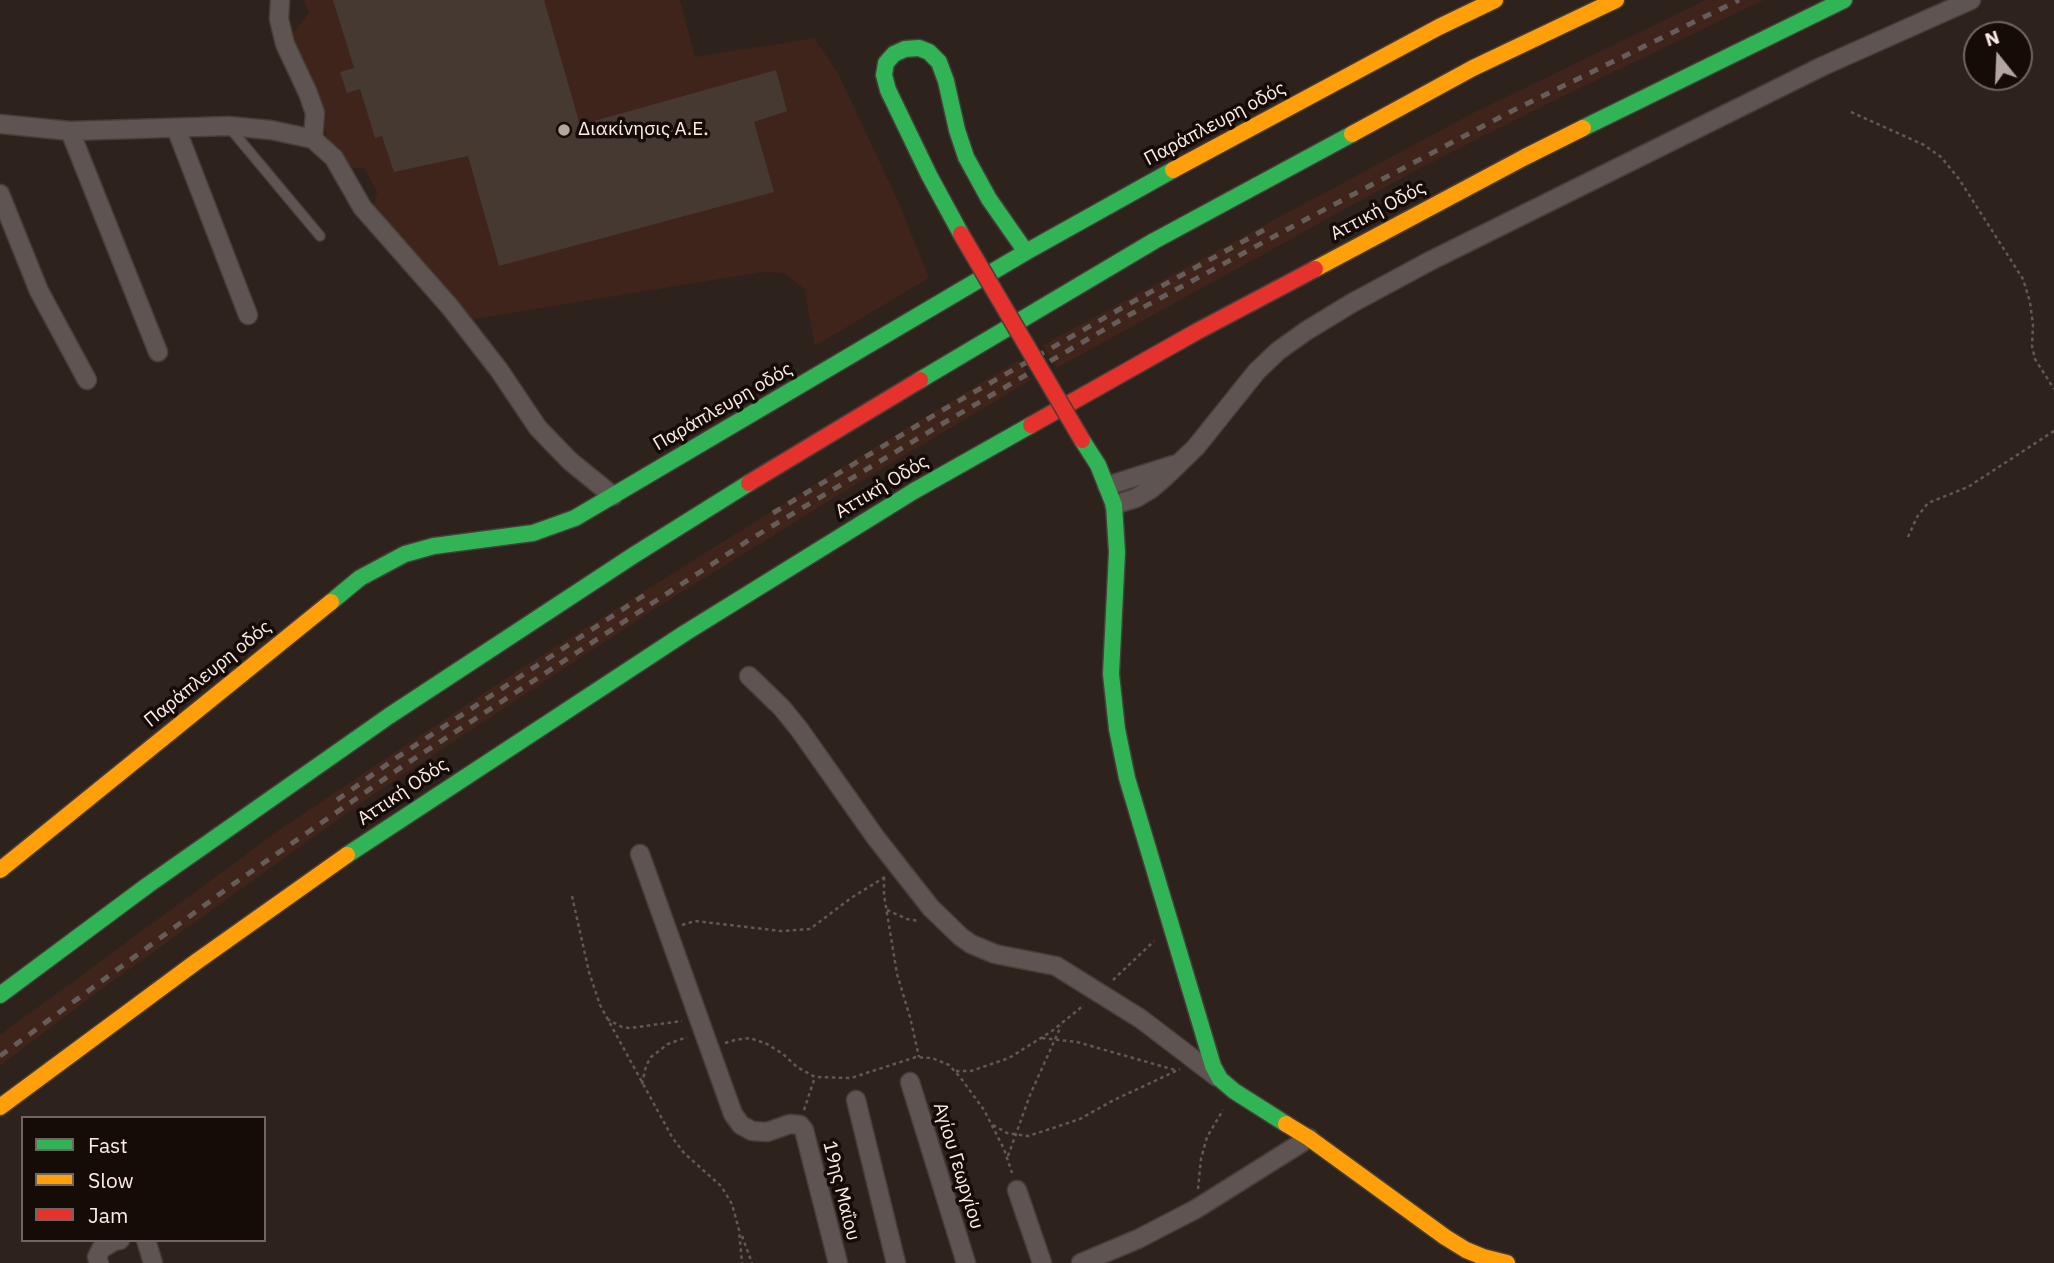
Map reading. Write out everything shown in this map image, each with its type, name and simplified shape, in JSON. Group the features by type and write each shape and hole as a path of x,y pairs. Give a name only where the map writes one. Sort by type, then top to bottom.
{"main road":[{"name":"Παράπλευρη οδός","path":"0,870 360,578 405,554 533,533 575,518 1026,252 1196,158 1495,0"},
{"path":"0,995 148,885 388,716 634,555 809,446 1154,240 1473,68 1616,0"},
{"name":"Αττική Οδός","path":"0,1107 336,862 685,633 915,491 1196,332 1525,157 1844,0"},
{"path":"1026,252 989,199 966,157 939,62 929,52 919,48 905,49 894,54 886,63 884,75 888,90 929,175 1098,465 1114,505 1117,552 1111,674 1113,700 1127,778 1213,1066 1220,1079 1234,1091 1309,1138 1445,1237 1466,1250 1507,1263"}],"street":[{"path":"279,0 279,19 285,44 309,93 315,113 313,139"},
{"path":"1114,505 1136,498 1151,489 1196,447 1257,372 1278,351 1352,303 1430,261 1822,66 1970,0"},
{"path":"0,124 70,131 228,126 271,130 313,139 334,158 362,207 450,307 499,370 538,428 570,461 613,496"},
{"path":"176,128 248,315"},
{"path":"70,131 158,352"},
{"path":"0,194 40,291 86,380"},
{"path":"1107,485 1176,464"},
{"path":"749,676 800,729 876,838 947,925 971,944 995,954 1056,966 1142,1019 1220,1079"},
{"path":"640,854 733,1114 741,1125 752,1131 767,1132 790,1124 802,1127"},
{"name":"Αγίου Γεωργίου","path":"911,1082 966,1263"},
{"path":"856,1100 896,1263"},
{"name":"19ης Μαΐου","path":"802,1127 838,1263"},
{"path":"1081,1263 1138,1239 1196,1209 1309,1138"},
{"path":"1017,1190 1042,1263"},
{"path":"99,1263 97,1257 101,1249 112,1242"},
{"path":"147,1242 153,1263"}],"lane":[{"path":"228,126 320,236"}],"path":[{"path":"1851,112 1924,145 1941,157 1959,178 2023,279 2034,325 2032,346 2035,359 2054,389"},
{"path":"1908,537 1917,517 1928,503 1968,487 2054,431"},
{"path":"667,928 695,921 781,931 810,929 851,898 900,868"},
{"path":"884,877 884,895 897,974 919,1057"},
{"path":"572,896 589,972 600,1005 672,1138 684,1153 721,1186 732,1204 752,1263"},
{"path":"956,1072 971,1071 1009,1058 1042,1038 1099,992 1171,924"},
{"path":"607,1019 622,1027 665,1022 735,1040 750,1038 767,1044 815,1077 851,1078 919,1057 932,1058 949,1065 992,1124 1017,1190"},
{"path":"1007,1158 1062,1023"},
{"path":"642,1084 651,1057 668,1044 704,1034"},
{"path":"1042,1038 1077,1042 1176,1071"},
{"path":"992,1124 1007,1133 1028,1136 1080,1119 1195,1061"},
{"path":"802,1127 815,1077"},
{"path":"1196,1209 1201,1159 1207,1137 1223,1109"},
{"path":"739,1230 742,1263"}],"shaded area":[{"path":"304,0 680,0 695,57 814,38 838,73 898,201 929,278 815,346 804,289 784,273 762,272 469,320 374,206 377,192 364,168 353,168 341,158 338,148 328,142 317,97 290,38 309,12"},
{"path":"1706,0 1764,0 1418,169 1057,368 1043,345 1473,113"},
{"path":"1019,360 1031,380 656,608 371,796 99,991 0,1066 0,1035 282,828 517,671"}],"building":[{"name":"Διακίνησις Α.Ε.","path":"333,0 544,0 580,125 776,70 787,111 754,122 774,192 499,266 468,156 394,172 382,136 375,138 360,89 347,93 340,72 354,68"}],"railway":[{"path":"0,1056 232,885 403,766 749,540 1131,314 1508,113 1739,0"},
{"path":"773,513 941,411 1264,230"},
{"path":"337,800 396,758 646,594"}],"traffic: fast":[{"path":"1583,128 1844,0"},
{"path":"961,234 888,90 884,75 886,63 894,54 905,49 919,48 929,52 939,62 966,157 989,199 1026,252"},
{"path":"920,380 1154,241 1352,134"},
{"path":"331,602 360,578 405,554 434,546 533,533 575,518 1026,252 1173,170"},
{"path":"347,855 685,633 914,491 1031,425"},
{"path":"1082,440 1098,465 1114,505 1117,552 1111,674 1117,729 1127,778 1213,1066 1220,1079 1234,1091 1286,1124"},
{"path":"0,995 148,885 389,716 749,483"}],"traffic: slow":[{"path":"1173,170 1439,27 1495,0"},
{"path":"1352,134 1473,68 1616,0"},
{"path":"1315,269 1583,128"},
{"path":"0,870 331,602"},
{"path":"0,1107 196,962 347,855"},
{"path":"1286,1124 1445,1237 1466,1250 1507,1263"}],"traffic: jam":[{"path":"961,234 1082,440"},
{"path":"1031,425 1315,269"},
{"path":"749,483 920,380"}],"place":[{"name":"Διακίνησις Α.Ε.","path":"564,130"}]}
